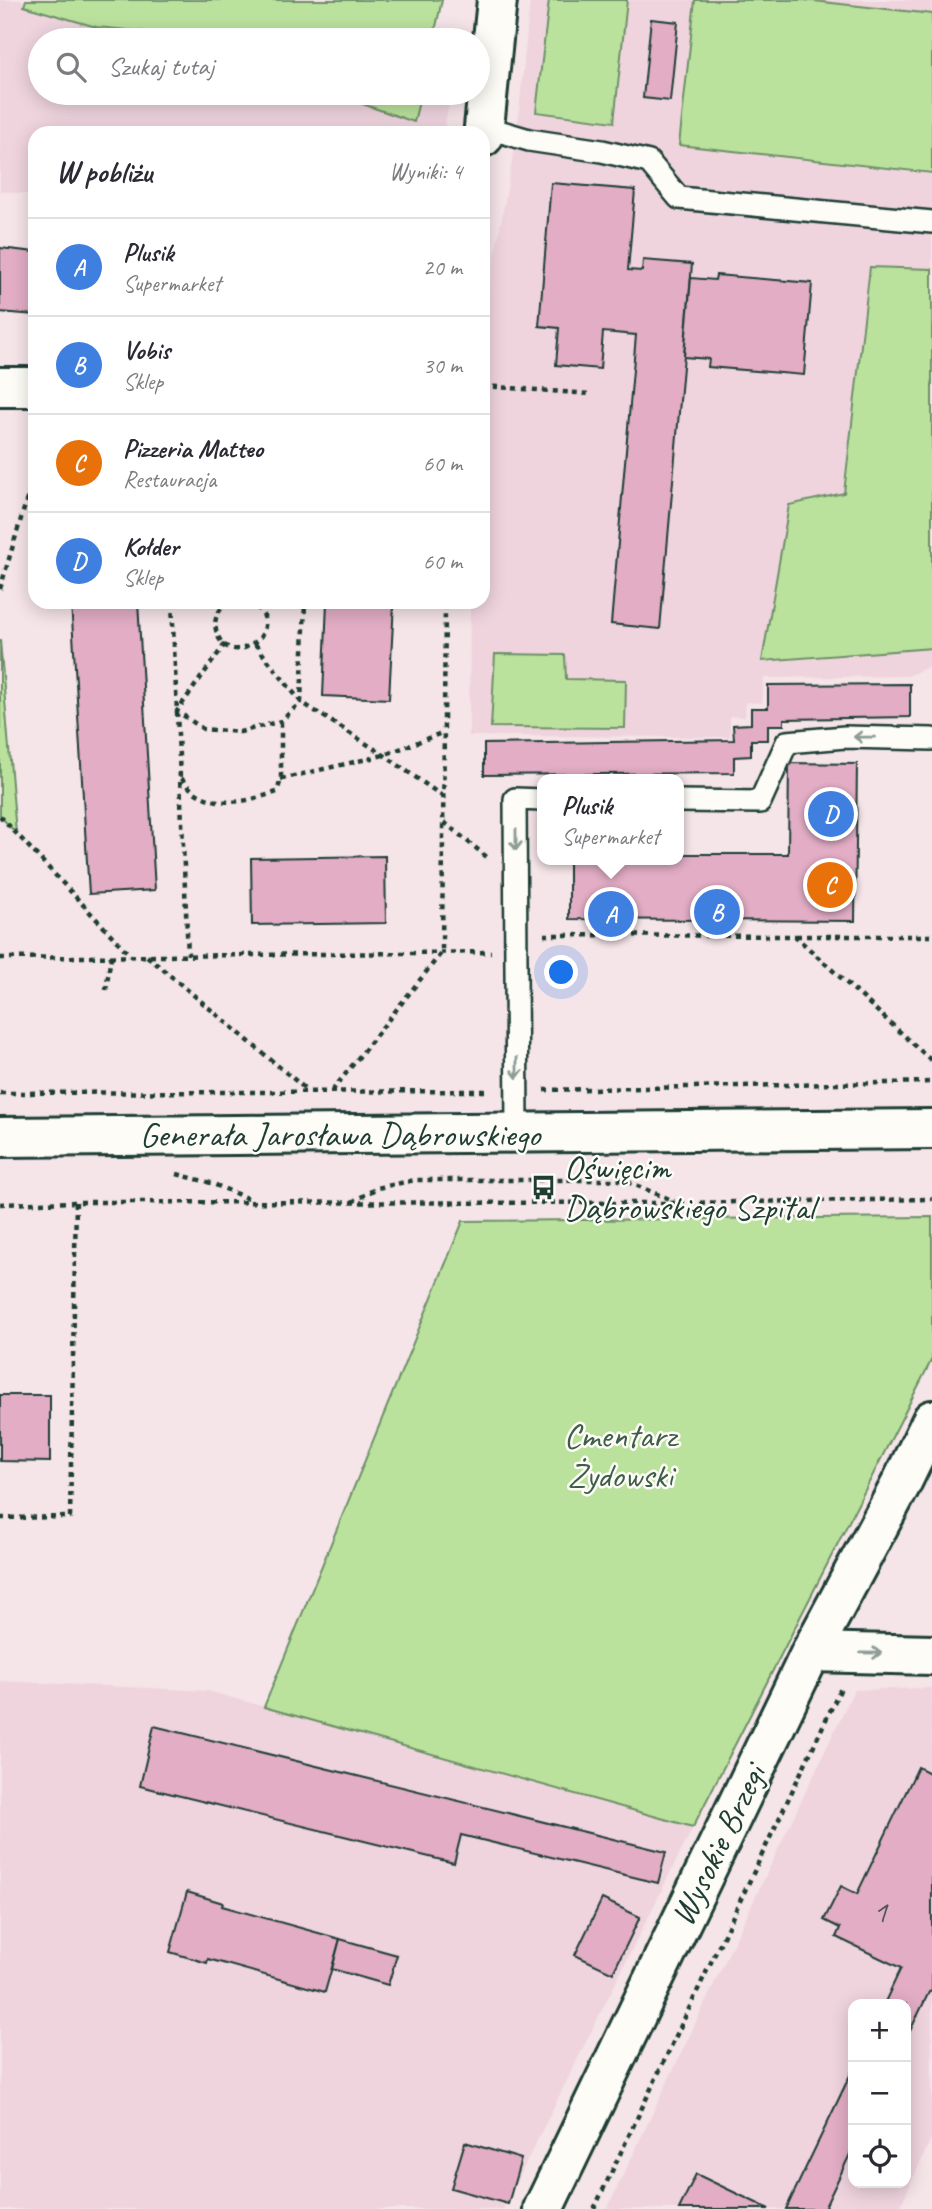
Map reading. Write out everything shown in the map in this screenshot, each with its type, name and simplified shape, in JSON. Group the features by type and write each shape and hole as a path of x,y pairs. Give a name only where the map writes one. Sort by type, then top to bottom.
{"street":[{"path":"490,71 497,0"},
{"path":"485,126 487,105"},
{"path":"0,387 28,387"},
{"name":"Generała Jarosława Dąbrowskiego","path":"0,1137 932,1129"},
{"name":"Wysokie Brzegi","path":"543,2209 811,1652 901,1484 932,1420"},
{"name":"Wysokie Brzegi","path":"901,1484 932,1441"},
{"path":"811,1652 932,1655"}],"lane":[{"path":"490,133 602,151 649,162 679,198 932,222"},
{"path":"684,801 760,802 787,742 845,737 932,738"},
{"path":"517,1133 515,799 537,800"}],"path":[{"path":"490,387 590,394"},
{"path":"0,589 28,495"},
{"path":"172,609 188,955"},
{"path":"221,609 216,615 217,635 230,648 240,649 255,644 263,634 265,624 263,614 258,609"},
{"path":"177,711 204,729 240,732 281,721 301,702 305,609"},
{"path":"332,1091 442,952 445,609"},
{"path":"177,711 225,644"},
{"path":"255,644 301,702 445,798"},
{"path":"180,777 196,793 220,802 248,801 278,792 281,779 281,721"},
{"path":"281,779 384,755 445,732"},
{"path":"0,816 131,956"},
{"path":"444,822 516,881"},
{"path":"795,936 932,1061"},
{"path":"0,958 442,952 516,943 795,936 932,936"},
{"path":"106,990 111,956"},
{"path":"147,956 309,1091"},
{"path":"0,1093 517,1091 932,1082"},
{"path":"351,1203 377,1188 415,1180 623,1180 678,1203"},
{"path":"0,1204 678,1203 932,1199"},
{"path":"0,1518 70,1517 76,1202"},
{"path":"594,2209 857,1653"}],"shaded area":[{"path":"0,0 21,0 259,28 28,28 28,105 449,105 444,126 28,126 28,194 0,191"},
{"path":"530,0 932,0 930,666 908,676 764,678 762,703 746,702 745,717 730,716 730,737 469,736 470,609 490,609 490,283 517,133"},
{"path":"0,1681 208,1691 693,1827 503,2209 0,2209"},
{"path":"932,1688 932,2137 911,2183 911,1999 848,1999 848,2188 909,2188 899,2209 607,2209 854,1690"}],"green space":[{"path":"26,0 442,0 436,28 106,28 24,6"},
{"path":"549,0 627,0 614,122 536,112"},
{"path":"695,0 804,0 932,14 932,173 679,145"},
{"path":"365,105 418,105 414,122"},
{"path":"870,267 932,269 932,648 762,661 789,505 844,493"},
{"path":"0,640 16,833 0,816"},
{"path":"495,654 565,655 566,679 626,680 625,728 491,727"},
{"name":"Cmentarz Żydowski","path":"932,1217 932,1359 693,1827 264,1707 463,1221"}],"building":[{"path":"651,19 678,22 670,101 643,98"},
{"path":"551,183 635,190 628,270 642,271 643,260 692,264 660,629 611,624 636,335 603,332 600,369 556,365 559,328 539,326"},
{"path":"0,248 28,251 28,314 0,312"},
{"path":"716,275 812,283 804,375 708,367 709,359 684,357 691,278 715,280"},
{"path":"71,609 138,609 155,890 89,894"},
{"path":"327,609 394,609 389,699 323,696"},
{"path":"910,684 910,717 784,719 784,725 768,725 768,740 751,740 751,756 734,757 734,773 484,775 484,744 734,740 733,725 751,724 751,708 768,708 768,685"},
{"path":"789,763 857,764 855,921 569,919 569,865 684,865 684,854 788,854"},
{"path":"385,856 386,923 252,925 251,858"},
{"path":"0,1395 50,1395 50,1462 0,1461"},
{"path":"154,1726 666,1852 658,1883 461,1835 454,1863 140,1786"},
{"path":"918,1767 932,1774 932,1991 929,1992 911,2029 911,1999 886,1999 901,1968 836,1937 840,1928 824,1920 841,1886 857,1894"},
{"path":"187,1892 223,1903 222,1906 340,1939 325,1992 208,1959 207,1963 170,1952"},
{"path":"602,1899 640,1917 613,1973 575,1955"},
{"path":"340,1939 397,1955 388,1985 332,1969"},
{"path":"848,2079 848,2159 824,2209 786,2209"},
{"path":"465,2142 521,2159 508,2204 451,2188"},
{"path":"696,2174 769,2209 679,2209"}],"place":[{"name":"Kołder","path":"831,814"},
{"name":"Pizzeria Matteo","path":"830,885"},
{"name":"Vobis","path":"717,912"},
{"name":"Plusik","path":"611,914"},
{"name":"Oświęcim Dąbrowskiego Szpital","path":"544,1187"}]}
